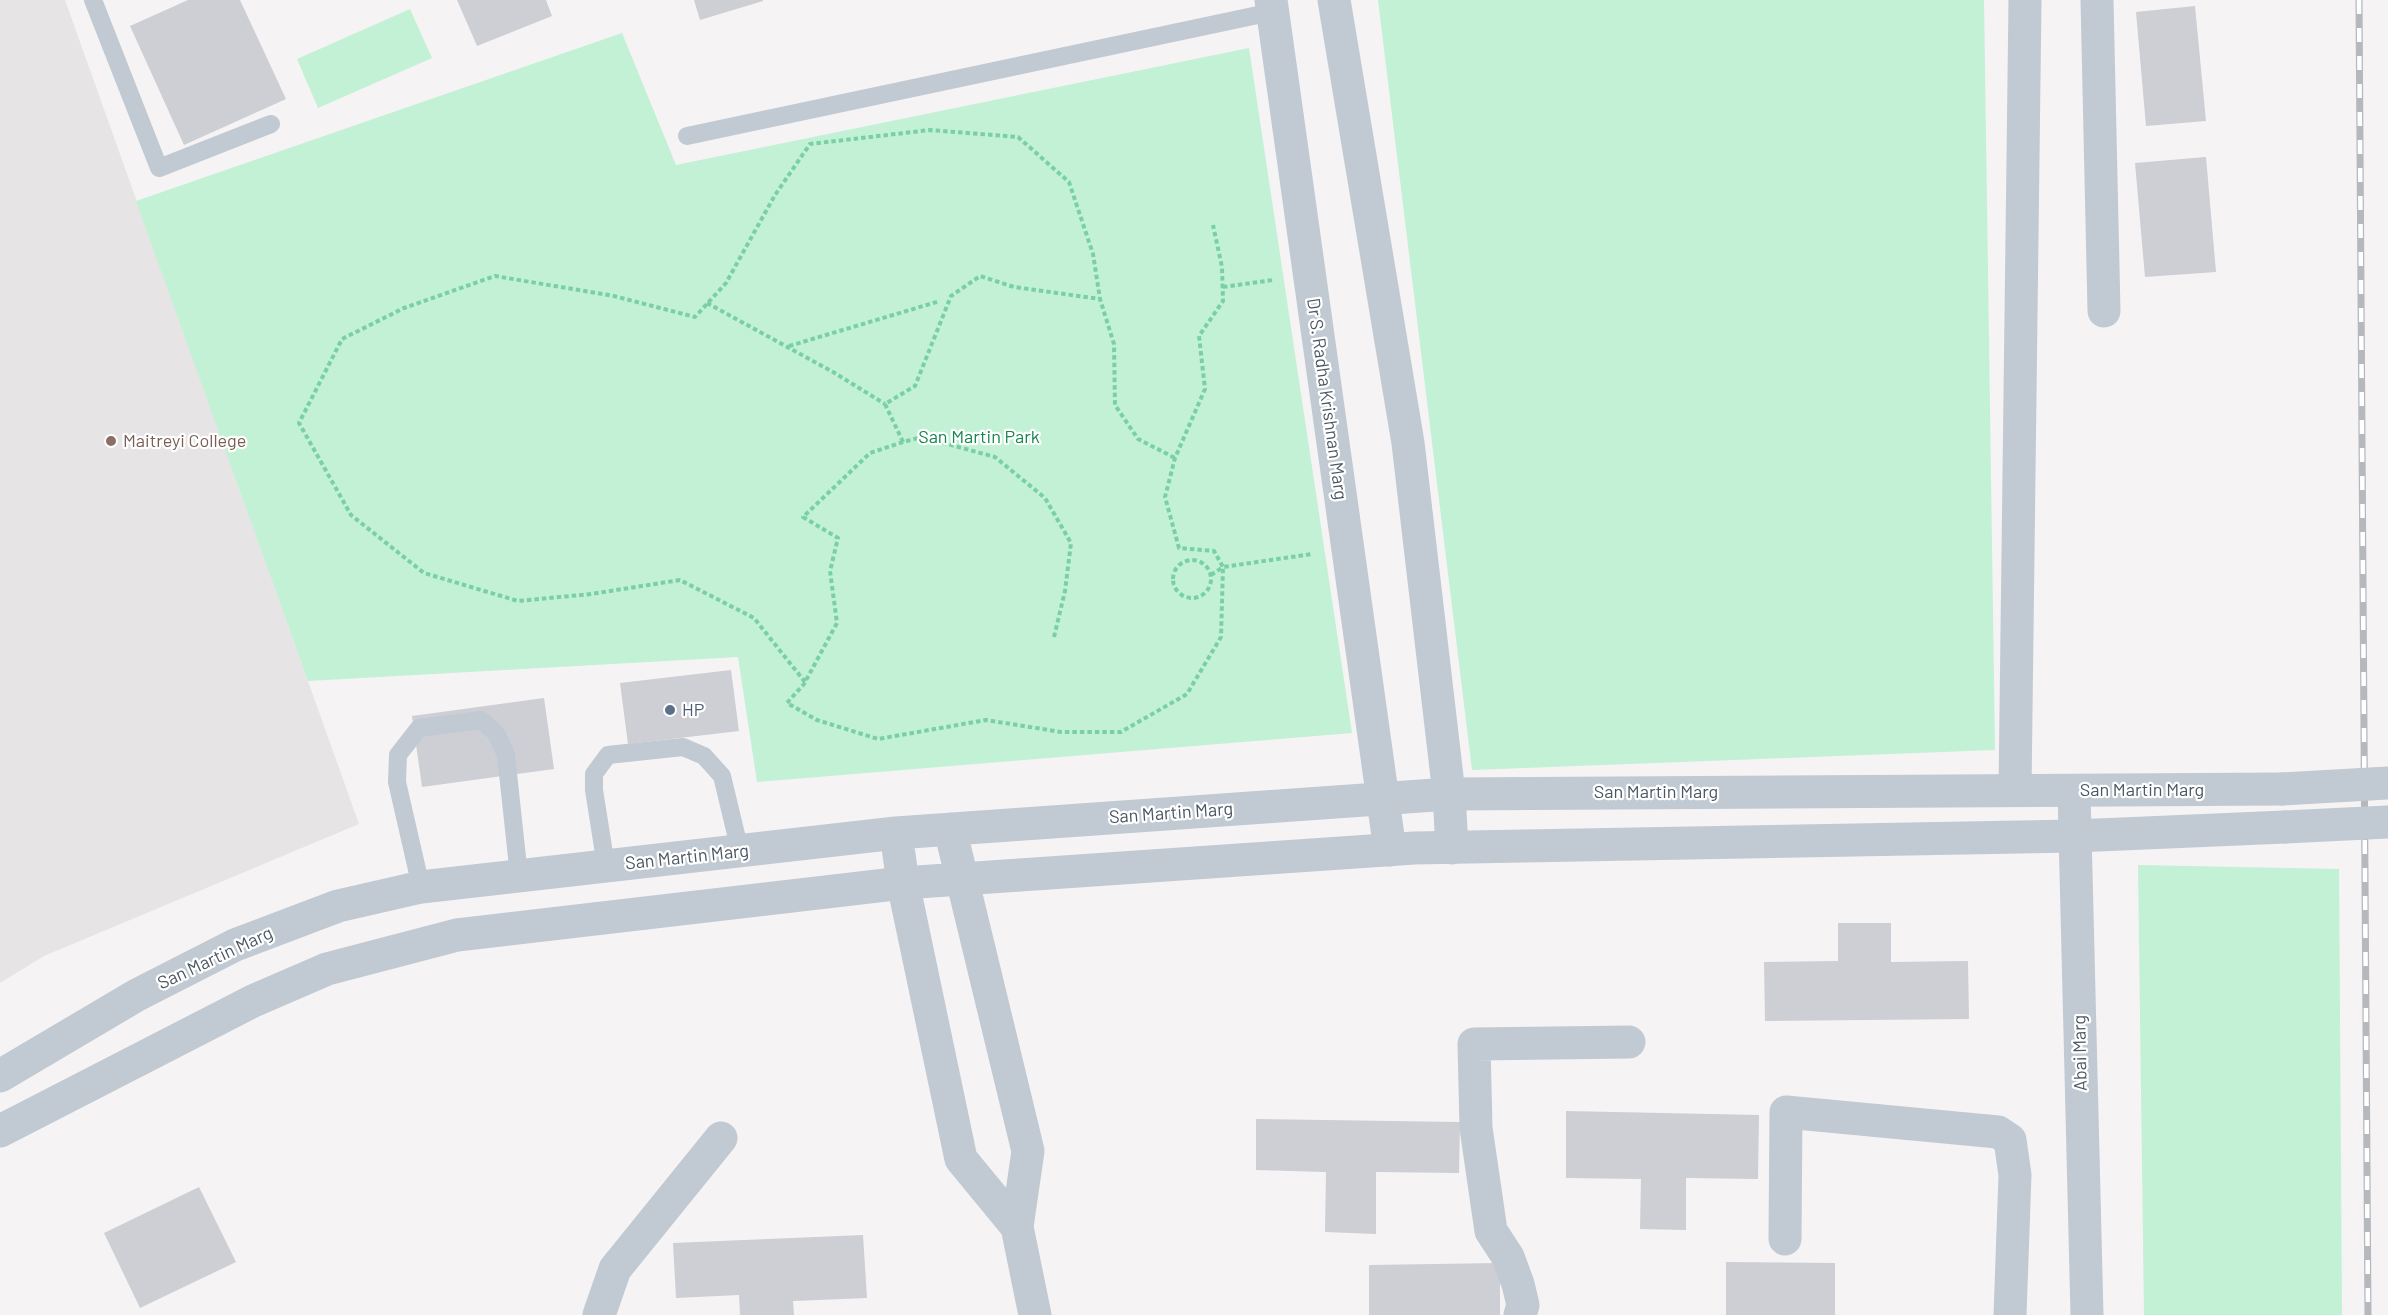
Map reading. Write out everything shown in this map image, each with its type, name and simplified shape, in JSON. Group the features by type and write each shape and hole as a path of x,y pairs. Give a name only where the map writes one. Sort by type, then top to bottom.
{"street":[{"path":"1334,0 1408,443 1449,794 1452,848"},
{"path":"2015,789 2025,0"},
{"path":"2097,0 2104,311"},
{"name":"Dr S. Radha Krishnan Marg","path":"1271,6 1390,850"},
{"name":"San Martin Marg","path":"0,1076 137,995 235,945 338,906 421,887 896,833 1449,794 2282,789 2388,783"},
{"name":"Abai Marg","path":"2074,791 2087,1315"},
{"path":"0,1131 253,1001 327,969 457,935 903,883 1390,850 2075,836 2388,822"},
{"path":"950,829 1028,1151 1017,1227 1035,1315"},
{"path":"896,833 903,883 962,1159 1017,1227"},
{"path":"1520,1315 1523,1305 1518,1284 1508,1257 1491,1230 1476,1128 1474,1044 1629,1042"},
{"path":"1785,1239 1786,1112 1998,1132 2010,1140 2015,1175 2010,1315"},
{"path":"599,1315 615,1269 721,1138"}],"lane":[{"path":"93,0 159,168 271,124"},
{"path":"687,136 1271,6"},
{"path":"421,887 397,782 398,755 419,728 481,720 496,733 506,755 519,876"},
{"path":"606,866 594,790 594,774 608,754 683,747 704,756 722,776 740,851"}],"path":[{"path":"805,682 754,618 680,580 591,594 518,601 424,573 351,515 299,423 342,339 404,308 495,276 614,296 695,317 726,283 775,195 810,144 930,130 1018,137 1069,182 1093,254 1100,299 1114,344 1115,405 1138,439 1176,458"},
{"path":"1054,637 1065,591 1071,543 1045,498 995,457 922,436 870,453 803,517 837,538 830,571 837,622 805,682 787,703 817,720 878,739 986,720 1061,732 1121,732 1187,694 1221,637 1223,567 1214,551 1179,548 1165,497 1176,458 1205,389 1199,336 1223,301 1222,267 1213,225"},
{"path":"1223,287 1310,274"},
{"path":"885,404 915,386 951,296 980,276 1014,287 1100,299"},
{"path":"787,347 940,301"},
{"path":"707,303 833,372 885,404 903,442"},
{"path":"1211,575 1223,567 1349,549"},
{"path":"1188,560 1198,560 1206,566 1211,575 1210,585 1205,594 1196,598 1186,597 1178,592 1173,583 1174,573 1179,565 1188,560"}],"shaded area":[{"name":"Maitreyi College","path":"0,0 65,0 359,824 44,956 0,983"}],"green space":[{"path":"1378,0 1984,0 1995,750 1472,770"},
{"path":"410,9 432,58 318,108 297,59"},
{"name":"San Martin Park","path":"622,33 676,165 1249,48 1352,733 757,782 738,657 308,681 136,201"},
{"path":"2138,865 2339,869 2342,1315 2144,1315"}],"building":[{"path":"188,0 240,0 286,99 184,145 130,26"},
{"path":"457,0 546,0 552,16 477,46"},
{"path":"694,0 763,0 763,1 700,20"},
{"path":"2195,6 2206,121 2146,126 2136,12"},
{"path":"2206,157 2216,272 2145,277 2135,163"},
{"path":"731,670 739,731 628,744 620,683"},
{"path":"544,698 554,769 422,787 412,716"},
{"path":"1838,923 1891,923 1891,962 1968,961 1969,1019 1765,1021 1764,962 1838,961"},
{"path":"1566,1111 1759,1115 1758,1179 1686,1178 1686,1230 1640,1229 1641,1179 1566,1178"},
{"path":"1256,1119 1460,1122 1459,1173 1376,1172 1376,1234 1325,1232 1326,1172 1256,1170"},
{"path":"199,1187 236,1262 140,1308 104,1233"},
{"path":"863,1235 867,1298 793,1301 794,1315 740,1315 739,1295 676,1298 673,1243"},
{"path":"1726,1262 1835,1263 1835,1315 1726,1315"},
{"path":"1500,1263 1500,1315 1369,1315 1369,1265"}],"railway":[{"path":"2359,0 2368,1315"}],"place":[{"name":"Maitreyi College","path":"111,441"},
{"name":"HP","path":"670,710"}]}
